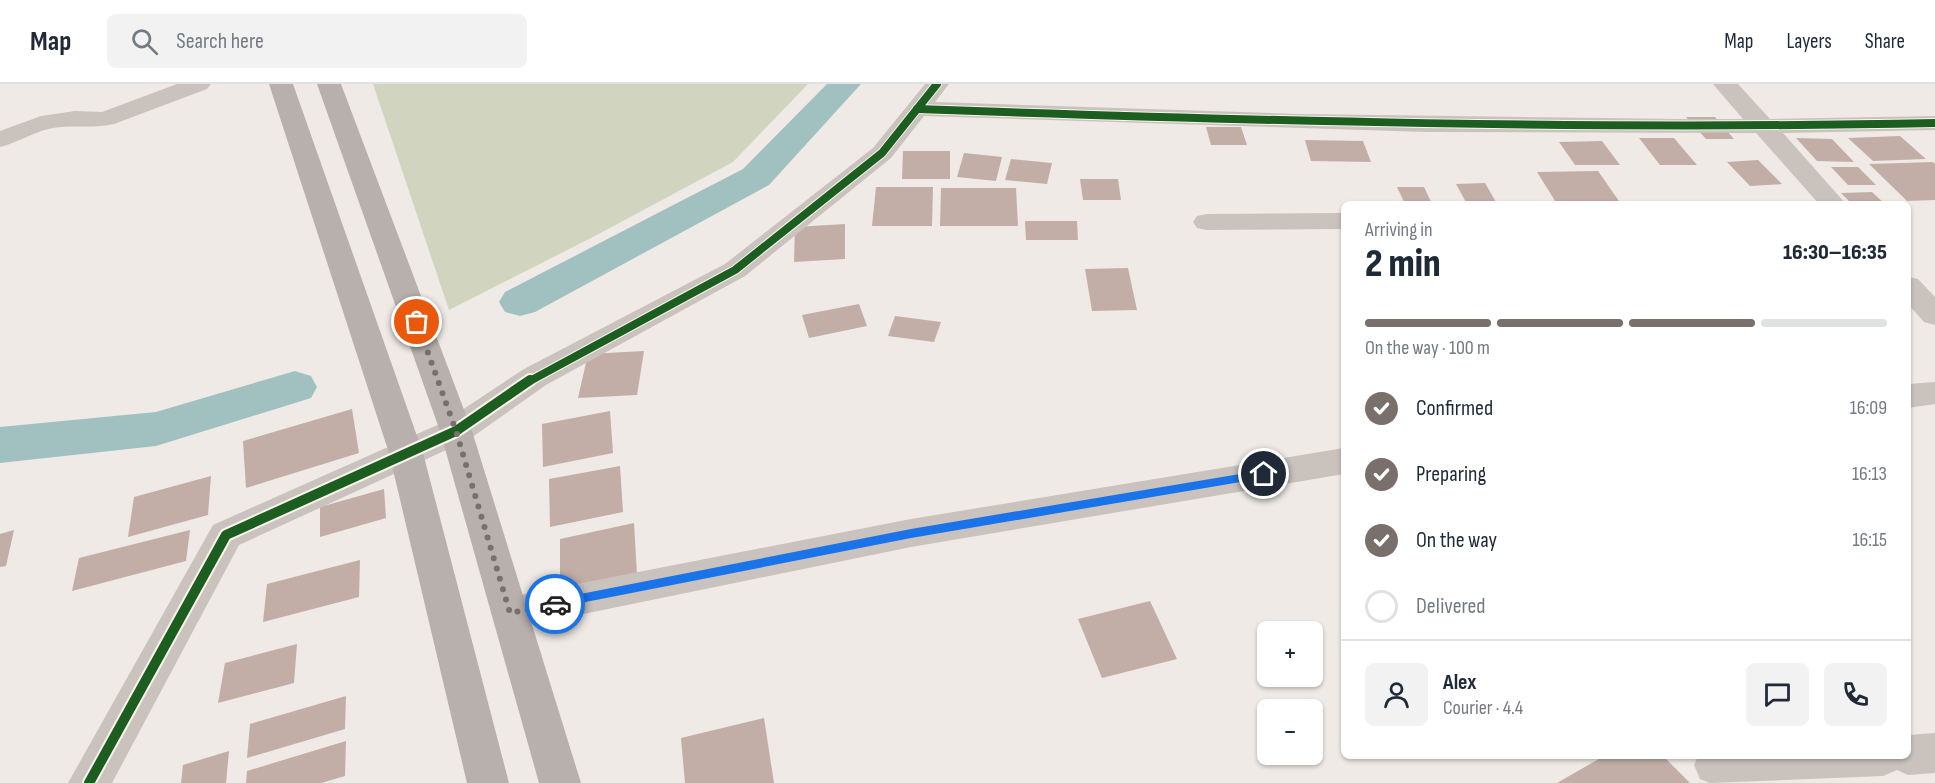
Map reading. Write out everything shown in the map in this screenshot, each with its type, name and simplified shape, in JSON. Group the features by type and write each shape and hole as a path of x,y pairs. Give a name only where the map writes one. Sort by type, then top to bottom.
{"main road":[{"path":"281,84 406,453 488,783"},
{"path":"329,84 456,431 560,783"}],"street":[{"path":"0,140 41,123 75,118 105,118 199,84"},
{"path":"89,783 226,535 456,431 535,377 735,270 882,153 937,84"},
{"path":"1725,84 1830,201"},
{"path":"917,108 1295,122 1763,128 1935,123"},
{"path":"1207,222 1341,221"},
{"path":"1911,285 1935,284"},
{"path":"1911,288 1935,315"},
{"path":"1911,396 1935,393"},
{"path":"510,613 911,533 1341,461"},
{"path":"1911,755 1935,753"},
{"path":"1715,765 1827,759"}],"green space":[{"path":"373,84 808,84 733,162 593,237 449,310"}],"building":[{"path":"1686,117 1715,117 1734,139 1706,139"},
{"path":"1206,127 1241,127 1247,145 1211,145"},
{"path":"1900,136 1926,159 1873,161 1848,138"},
{"path":"1639,138 1674,138 1697,165 1660,165"},
{"path":"1796,138 1832,139 1854,162 1817,161"},
{"path":"1305,140 1363,141 1371,162 1311,161"},
{"path":"1602,141 1620,165 1575,165 1559,142"},
{"path":"903,151 950,151 950,179 902,179"},
{"path":"964,153 1002,157 996,181 957,177"},
{"path":"1011,159 1052,163 1047,184 1005,180"},
{"path":"1758,160 1782,184 1750,186 1727,162"},
{"path":"1933,162 1935,164 1935,200 1907,201 1869,164"},
{"path":"1831,167 1858,167 1876,185 1848,185"},
{"path":"1598,171 1619,201 1555,201 1537,172"},
{"path":"1080,179 1118,179 1121,200 1083,200"},
{"path":"1485,183 1495,201 1465,201 1456,184"},
{"path":"876,187 933,187 932,226 872,226"},
{"path":"1397,187 1424,187 1431,201 1404,201"},
{"path":"941,188 1016,188 1018,226 940,226"},
{"path":"1872,192 1882,201 1849,201 1841,193"},
{"path":"1025,221 1077,221 1078,240 1026,240"},
{"path":"845,224 845,259 794,262 795,227"},
{"path":"1128,268 1137,310 1092,311 1085,269"},
{"path":"859,304 867,326 809,338 802,315"},
{"path":"895,316 941,322 934,342 888,336"},
{"path":"644,351 637,395 578,398 588,354"},
{"path":"352,409 359,453 246,488 243,441"},
{"path":"610,411 613,453 543,467 542,424"},
{"path":"620,466 623,512 550,527 549,479"},
{"path":"211,476 208,515 128,537 134,497"},
{"path":"384,489 386,518 320,537 320,507"},
{"path":"634,523 637,575 560,591 560,539"},
{"path":"14,530 6,566 0,567 0,534"},
{"path":"190,530 186,561 72,591 79,558"},
{"path":"360,560 359,597 263,622 267,584"},
{"path":"1150,601 1177,659 1102,678 1078,619"},
{"path":"297,644 294,683 218,703 225,663"},
{"path":"346,696 345,729 247,758 250,724"},
{"path":"764,718 774,783 685,783 681,738"},
{"path":"346,741 345,776 321,783 246,783 247,771"},
{"path":"229,751 226,783 181,783 183,765"},
{"path":"1599,759 1666,759 1690,783 1557,783"}],"waterway":[{"path":"520,302 756,177 845,84"},
{"path":"0,445 156,429 295,387"}],"cycle path":[{"path":"89,783 226,535 456,431 535,377 735,270 882,153 937,84"},
{"path":"917,109 1553,126 1681,127 1935,123"}],"way so far":[{"path":"417,322 456,431 510,613 555,604"}],"route":[{"path":"555,604 911,533 1264,474"}]}
